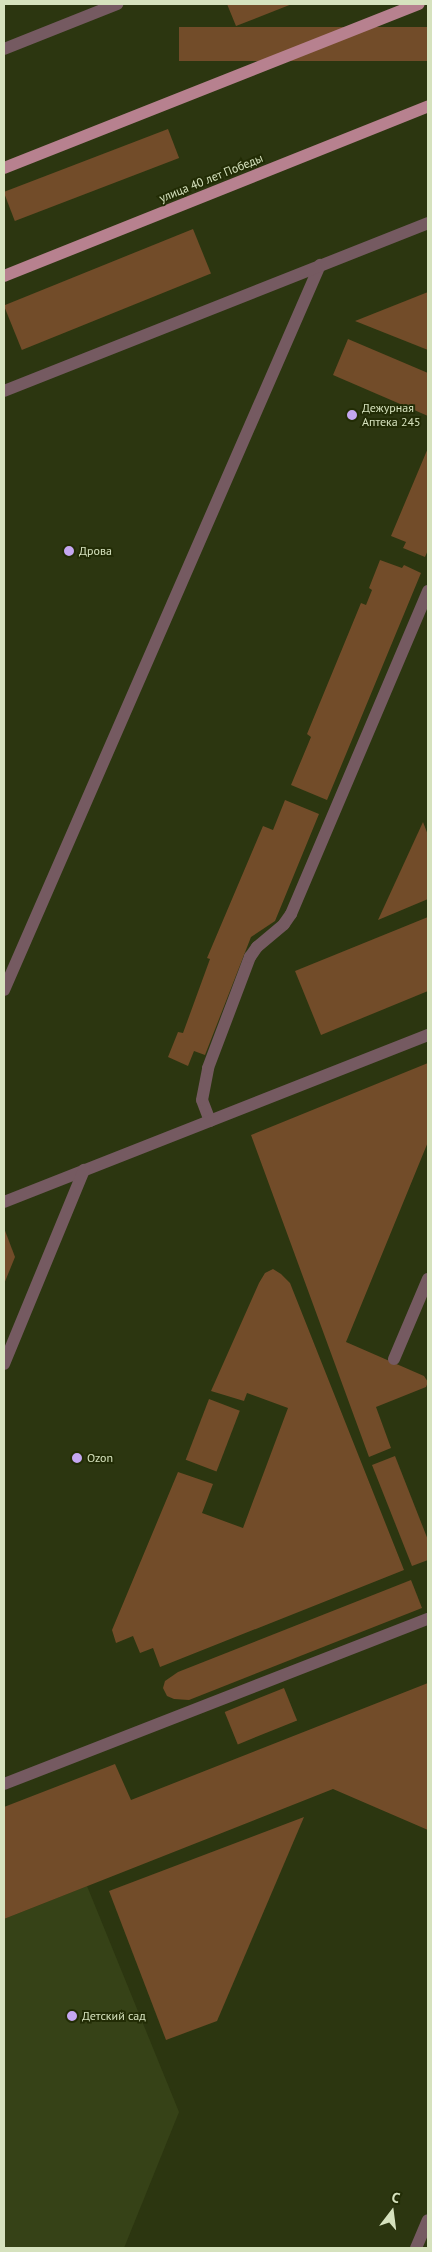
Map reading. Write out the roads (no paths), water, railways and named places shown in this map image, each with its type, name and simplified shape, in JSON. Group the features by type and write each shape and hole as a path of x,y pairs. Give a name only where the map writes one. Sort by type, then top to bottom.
{"main road":[{"path":"4,168 419,4"},
{"name":"улица 40 лет Победы","path":"4,276 428,106"}],"street":[{"path":"4,49 117,4"},
{"path":"4,391 428,223"},
{"path":"4,990 320,265"},
{"path":"210,1121 202,1100 208,1068 250,957 257,947 284,924 291,914 428,591"},
{"path":"4,1202 428,1035"},
{"path":"4,1364 84,1170"},
{"path":"394,1359 428,1279"},
{"path":"4,1784 428,1619"},
{"path":"416,2248 428,2220"}],"place":[{"name":"Дежурная Аптека 245","path":"352,415"},
{"name":"Дрова","path":"69,551"},
{"name":"Ozon","path":"77,1458"},
{"name":"Детский сад","path":"72,2016"}]}
